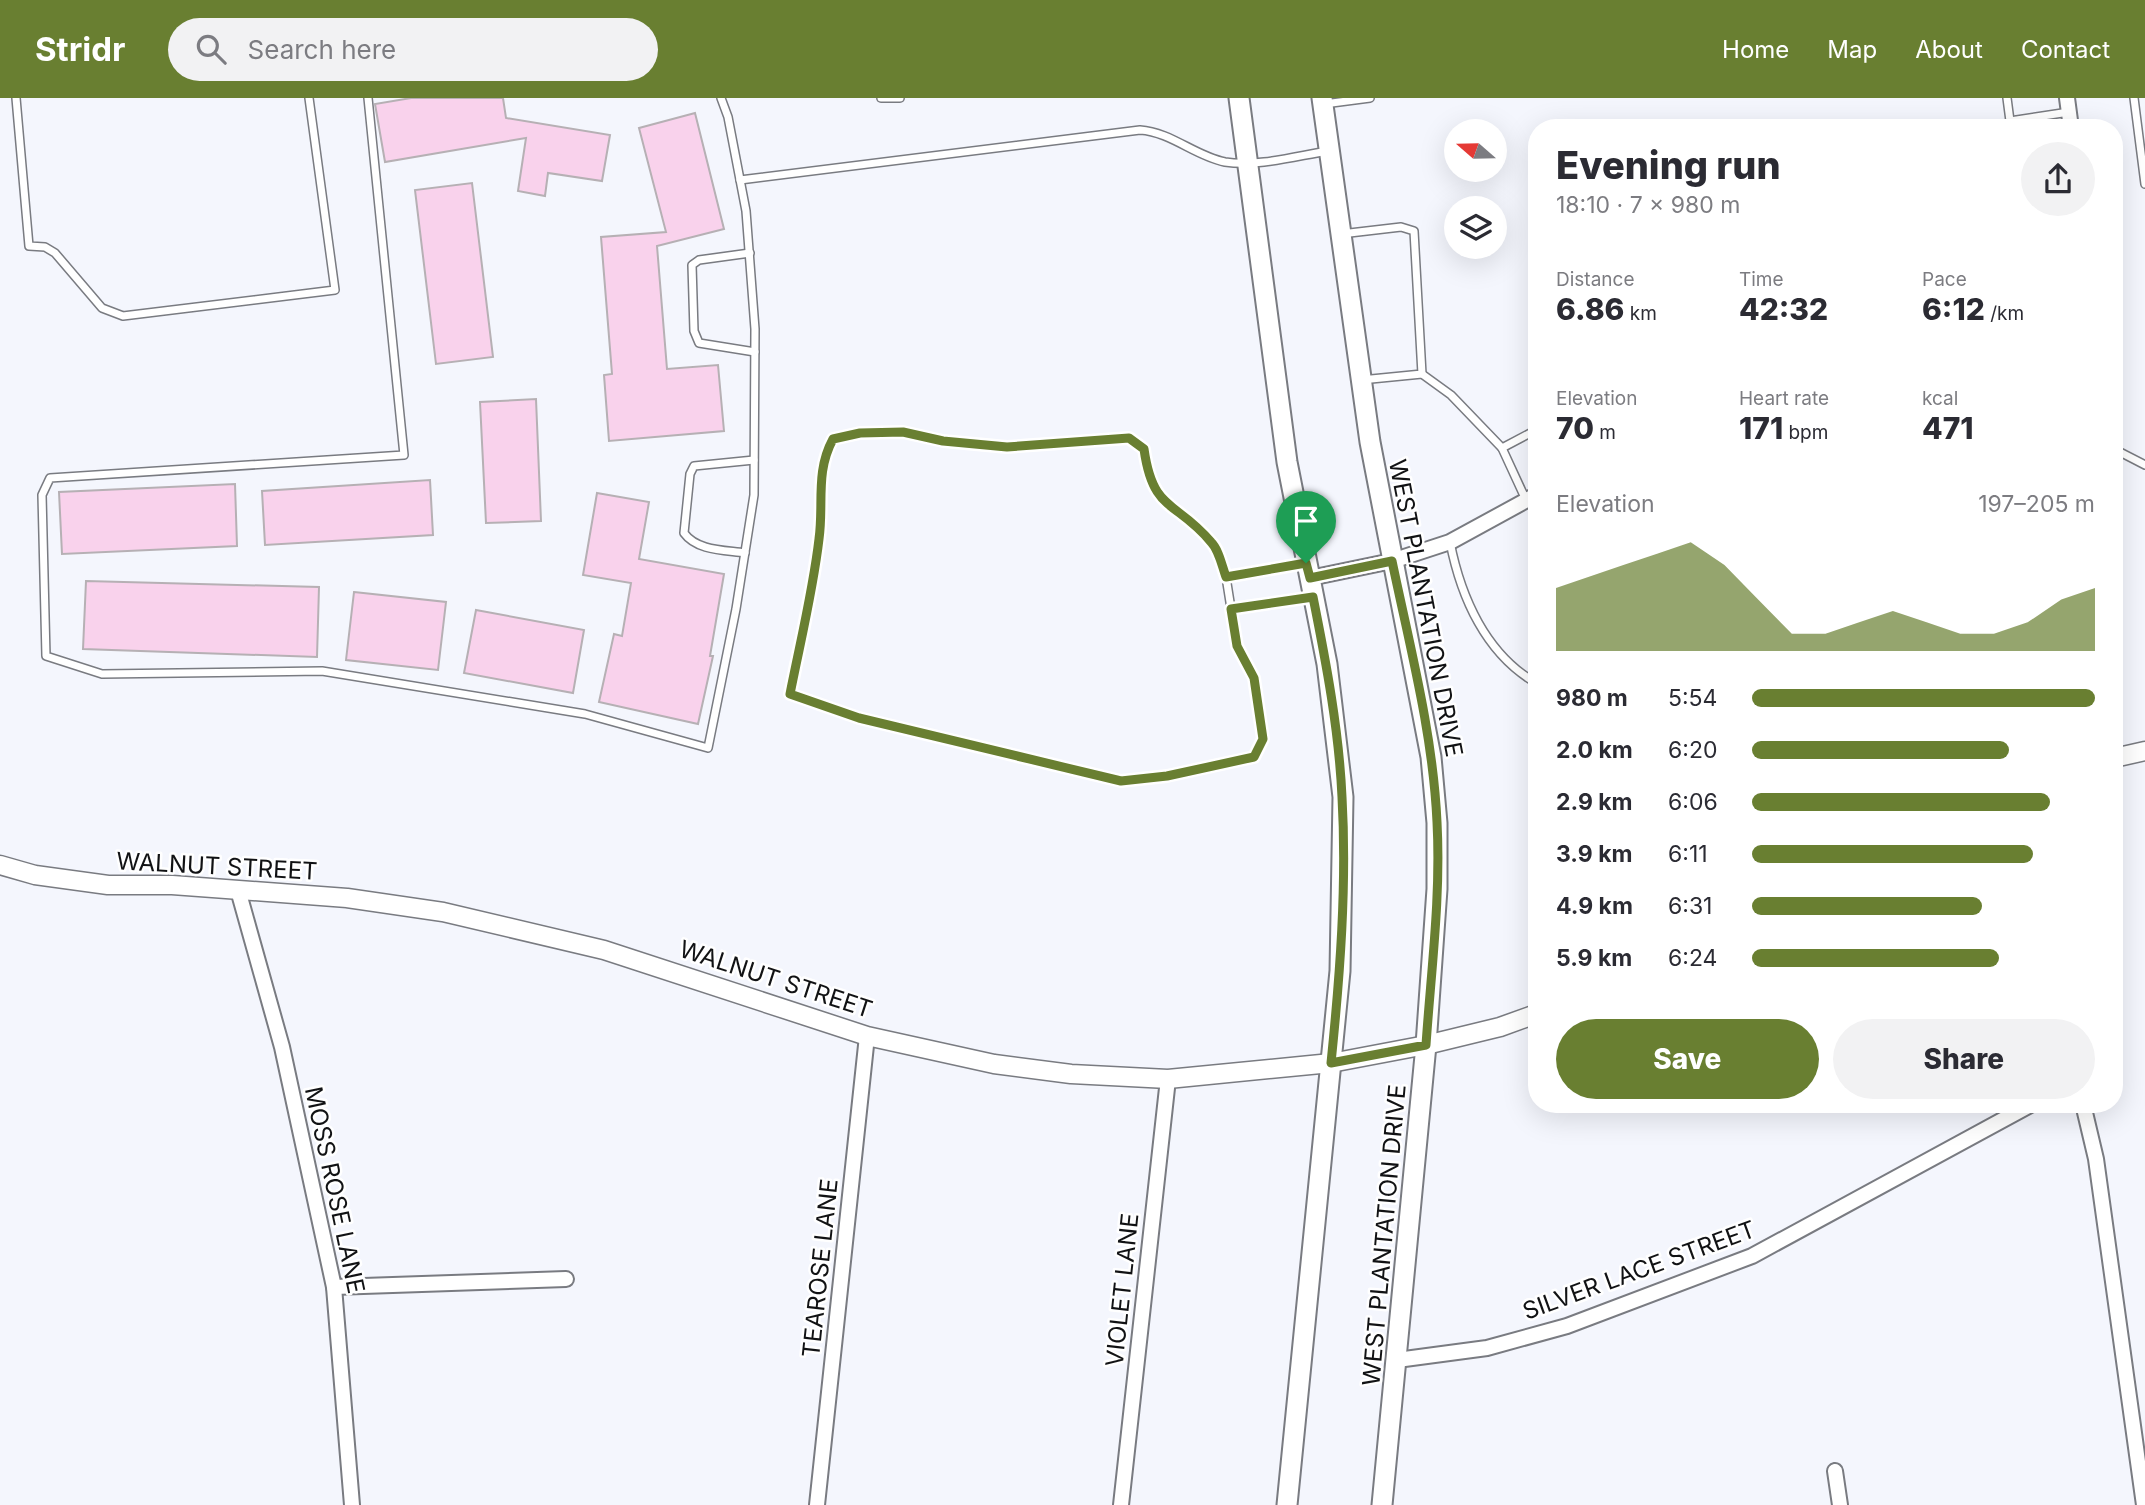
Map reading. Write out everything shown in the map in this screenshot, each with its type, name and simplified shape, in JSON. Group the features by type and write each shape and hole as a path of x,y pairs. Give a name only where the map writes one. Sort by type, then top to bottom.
{"main road":[{"path":"1239,98 1287,462 1327,664 1342,797 1340,971 1287,1505"},
{"name":"WEST PLANTATION DRIVE","path":"1323,101 1360,380 1392,561 1432,757 1437,823 1437,889 1426,1045 1382,1505"}],"street":[{"path":"1310,579 1392,561 1450,542 1528,499"},
{"path":"2123,756 2145,751"},
{"name":"WALNUT STREET","path":"0,865 35,875 107,885 172,885 347,898 443,912 604,950 867,1036 994,1064 1071,1074 1168,1079 1331,1063 1426,1045 1500,1027 1528,1017"},
{"name":"MOSS ROSE LANE","path":"238,890 282,1048 334,1287 352,1505"},
{"name":"TEAROSE LANE","path":"817,1505 867,1036"},
{"name":"VIOLET LANE","path":"1121,1505 1168,1079"},
{"name":"SILVER LACE STREET","path":"1396,1360 1487,1348 1567,1326 1752,1256 2015,1113"},
{"path":"2085,1113 2096,1160 2144,1505"},
{"path":"334,1287 566,1279"},
{"path":"1835,1471 1840,1505"}],"lane":[{"path":"16,98 29,246 46,247 55,253 102,308 123,316 335,289 309,98"},
{"path":"368,98 404,455 50,478 42,495 46,656 103,674 322,671 584,714 708,748 754,495 755,352 750,253 740,180 722,98"},
{"path":"881,98 900,98"},
{"path":"1323,101 1370,98"},
{"path":"2007,98 2010,119"},
{"path":"2134,98 2145,184"},
{"path":"2030,119 2068,105"},
{"path":"740,180 1139,130 1161,133 1216,159 1247,163 1329,151"},
{"path":"1340,234 1401,227 1414,231 1422,374"},
{"path":"750,253 699,260 692,265 694,331 699,343 755,352"},
{"path":"1360,380 1422,374 1461,404 1502,448 1528,492"},
{"path":"903,432 943,441 1007,447 1129,438 1144,449 1148,479 1157,495 1213,543 1226,577 1237,646 1254,678 1263,739 1254,757 1189,772 1121,781 859,718 790,694 820,537 821,471 833,439 860,433 903,432"},
{"path":"1502,448 1528,434"},
{"path":"2123,454 2145,465"},
{"path":"745,553 690,541 684,533 687,497 694,466 754,460"},
{"path":"1450,542 1454,563 1472,612 1492,646 1528,678"},
{"path":"1226,577 1310,579"},
{"path":"1231,609 1310,579"}],"building":[{"path":"411,98 503,98 506,118 610,135 602,181 548,173 545,196 518,191 526,138 385,162 375,104"},
{"path":"695,113 724,229 657,246 667,369 718,365 724,431 609,441 604,375 612,374 601,237 666,232 639,128"},
{"path":"472,183 493,357 436,364 415,190"},
{"path":"536,399 541,521 486,523 480,402"},
{"path":"430,480 433,535 265,545 262,491"},
{"path":"235,484 237,546 62,554 59,492"},
{"path":"597,493 649,502 639,559 724,574 710,656 713,656 698,724 599,702 614,634 622,636 631,583 583,575"},
{"path":"86,581 319,587 317,657 83,649"},
{"path":"354,592 446,602 438,670 346,660"},
{"path":"476,610 584,630 573,693 464,673"}],"route":[{"path":"903,432 943,441 1007,447 1083,439 1129,438 1144,449 1148,479 1157,495 1213,543 1226,577 1306,563 1310,578 1392,561 1432,757 1437,823 1437,889 1426,1045 1331,1063 1340,971 1342,797 1327,664 1313,597 1231,609 1237,646 1254,678 1263,739 1254,757 1167,776 1121,781 859,718 804,702 790,694 820,537 821,471 833,439 860,433 903,432"}]}
